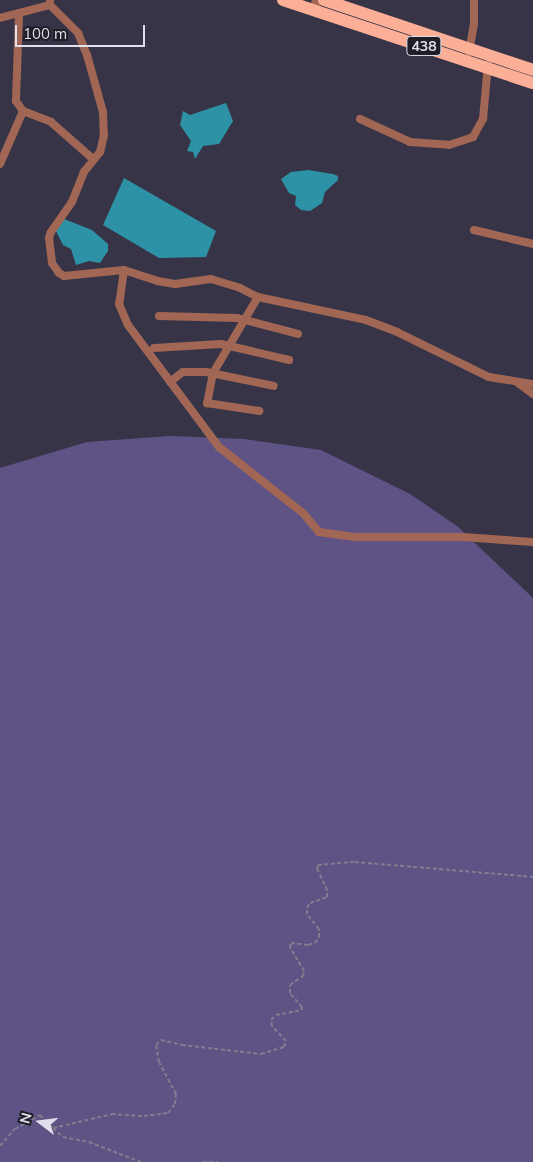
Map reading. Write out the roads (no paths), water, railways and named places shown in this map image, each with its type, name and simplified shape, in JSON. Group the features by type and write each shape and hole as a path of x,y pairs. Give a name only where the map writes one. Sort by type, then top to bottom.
{"highway":[{"name":"438","path":"283,0 316,5 469,54"},
{"name":"438","path":"324,0 489,61 533,83"},
{"name":"438","path":"489,61 533,70"}],"street":[{"path":"469,54 474,24 474,0"},
{"path":"0,18 19,14 25,10 50,2 78,33 87,55 103,112 104,135 102,147 84,172 72,202 51,232 49,238 52,264 64,276 124,270 158,281 175,284 211,279 240,288 258,297 366,320 397,332 489,377 533,384"},
{"path":"19,14 16,101 23,111 51,122 93,159"},
{"path":"360,119 410,142 434,146 462,142 473,137 483,119 489,61"},
{"path":"0,164 23,111"},
{"path":"474,230 533,244"},
{"path":"124,270 119,304 128,324 218,447 303,513 319,532 355,536 463,537 533,542"},
{"path":"258,297 213,373 207,403 259,411"},
{"path":"159,316 244,320 298,334"},
{"path":"154,348 220,344 289,360"},
{"path":"170,382 182,372 213,373 274,386"},
{"path":"518,383 533,394"}],"water":[{"path":"226,103 233,121 219,144 203,146 195,159 193,152 187,151 191,141 180,125 183,111 190,115"},
{"path":"308,170 338,176 338,180 325,192 322,203 310,211 301,210 295,205 296,196 289,193 281,179 291,172"},
{"path":"124,178 216,231 206,257 159,258 103,225"},
{"path":"64,219 92,230 108,244 108,251 100,263 89,261 76,265 71,249 63,245 56,231"}]}
